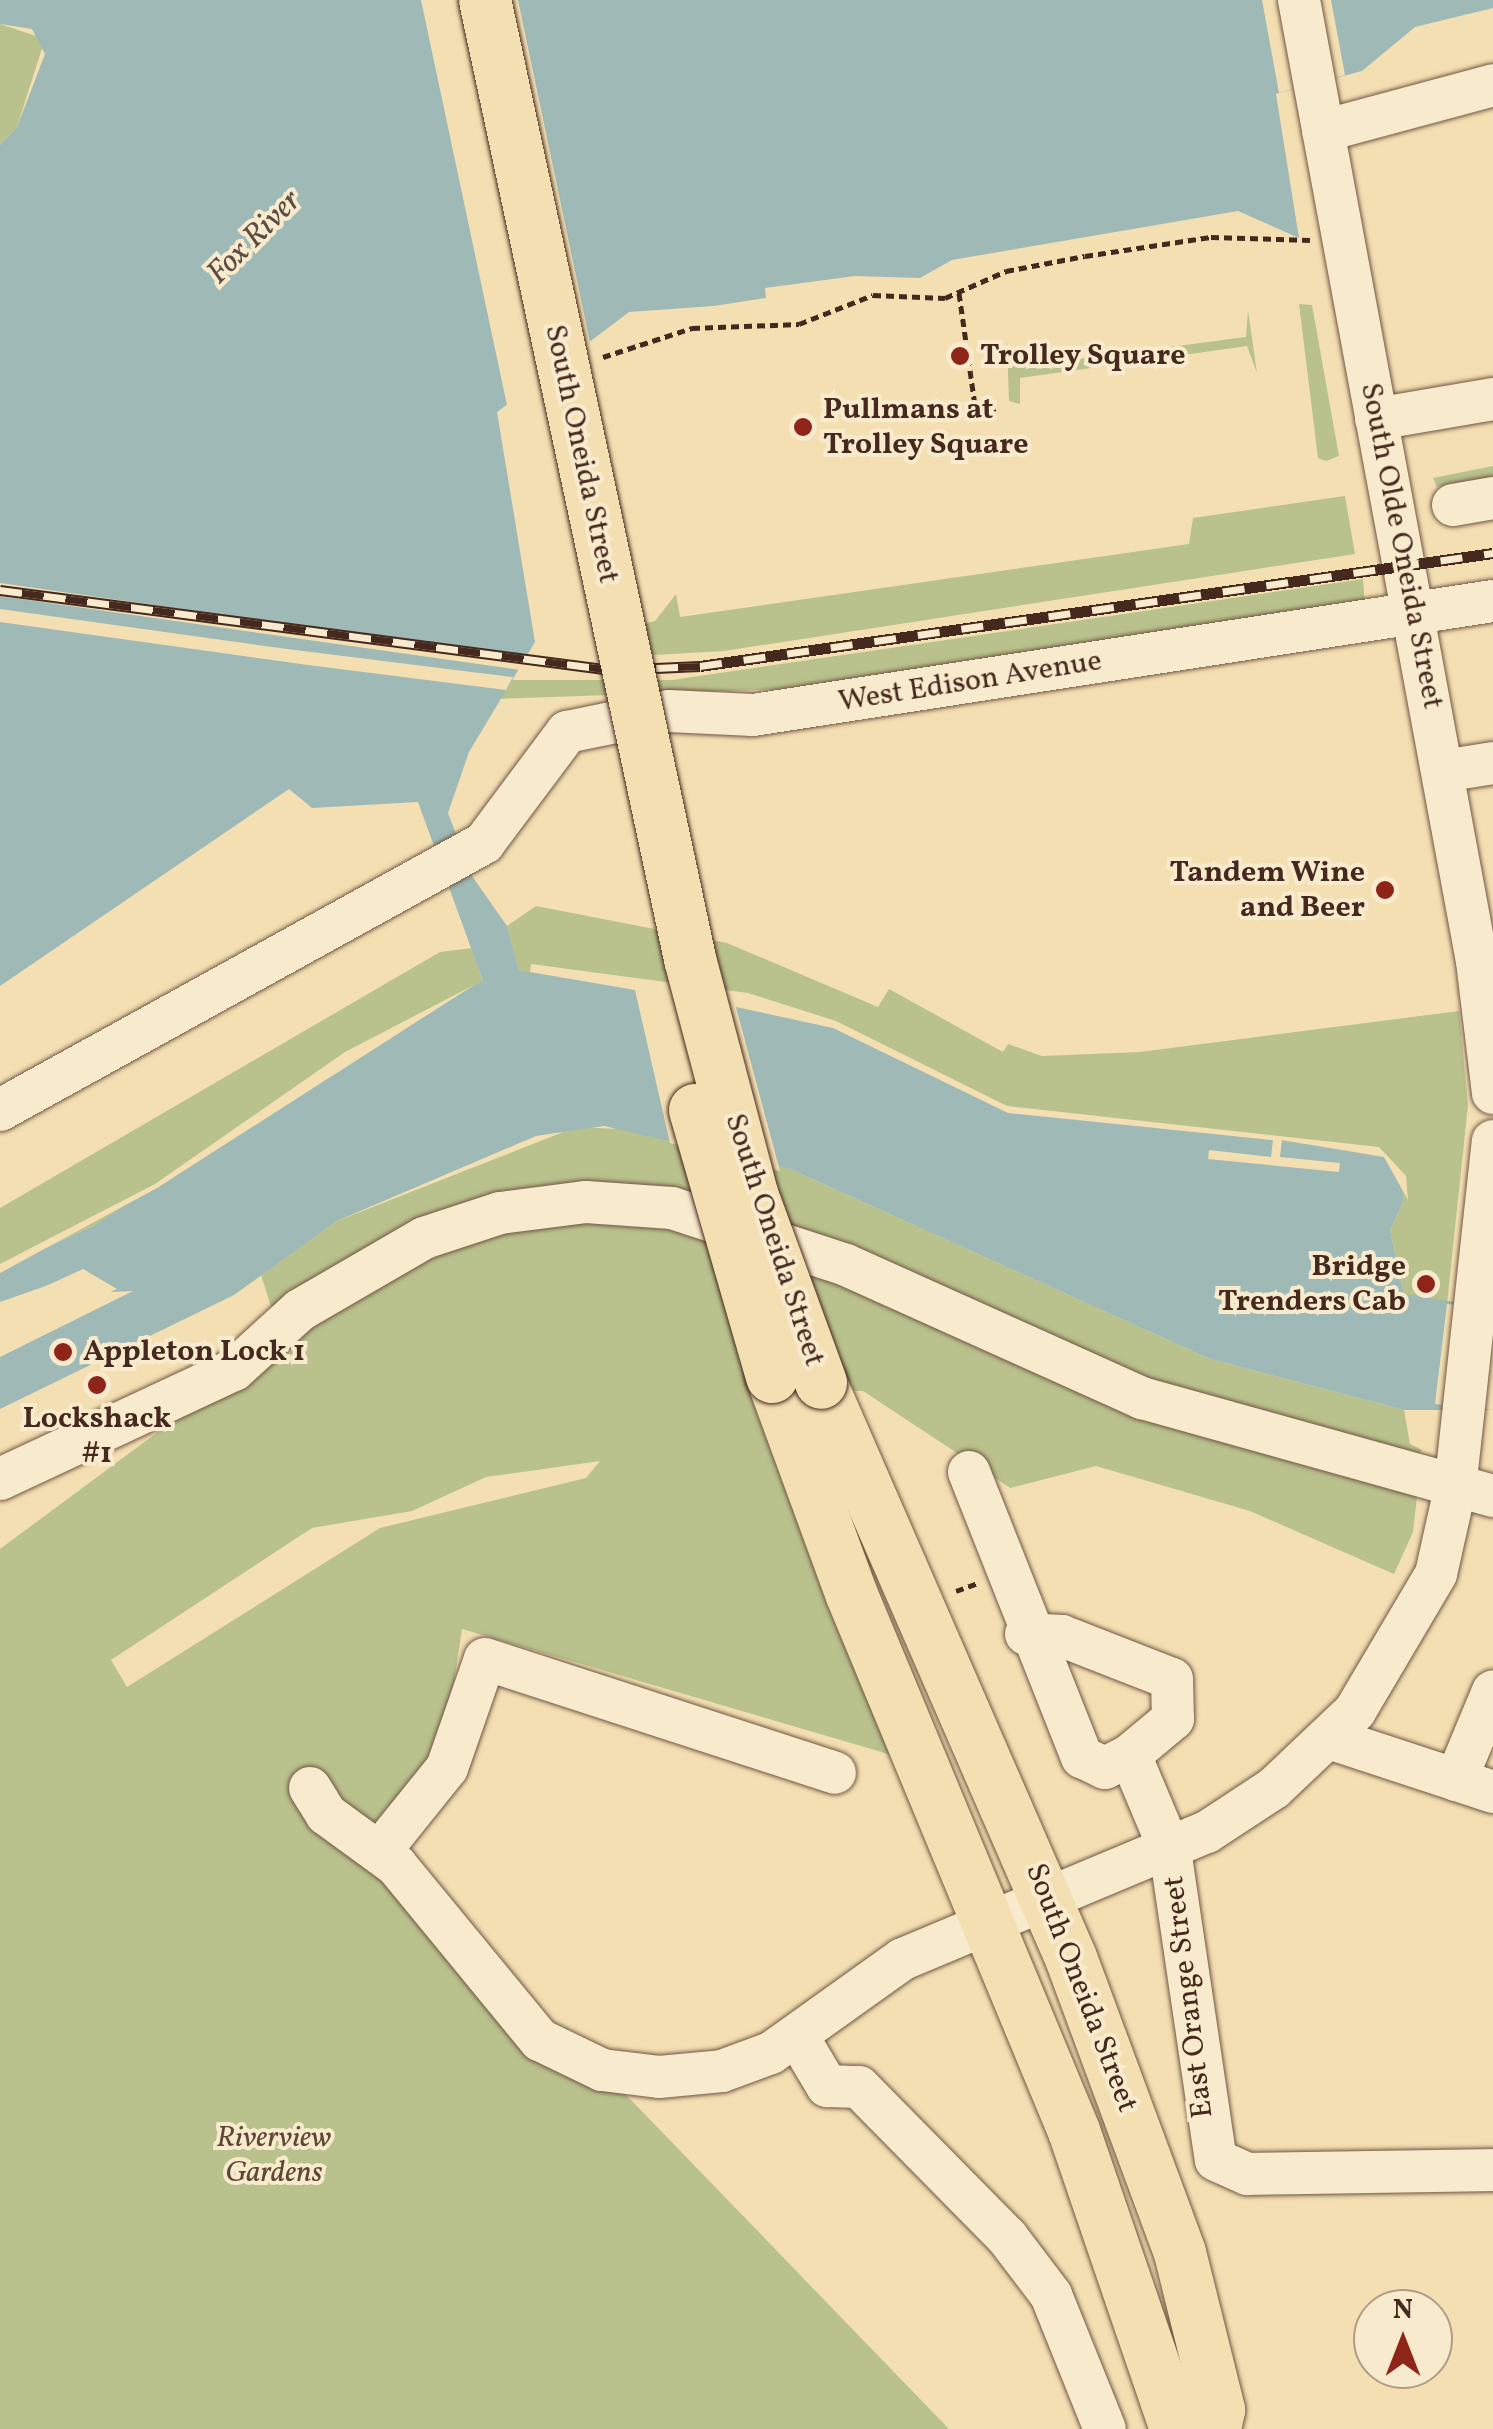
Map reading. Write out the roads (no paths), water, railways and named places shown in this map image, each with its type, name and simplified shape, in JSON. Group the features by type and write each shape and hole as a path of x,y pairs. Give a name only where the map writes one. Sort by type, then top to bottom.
{"main road":[{"name":"South Oneida Street","path":"454,0 715,1200 796,1380 1047,1895 1169,2221 1204,2341 1216,2429"},
{"name":"South Oneida Street","path":"485,0 690,959 752,1194 836,1556 1106,2214 1176,2429"},
{"path":"836,1556 889,1607 1000,1861 1047,1895"},
{"path":"986,1920 1036,1964 1122,2156 1169,2221"}],"street":[{"name":"South Olde Oneida Street","path":"1299,0 1443,771 1479,893 1493,1093"},
{"path":"1323,131 1493,85"},
{"path":"1376,419 1493,398"},
{"name":"West Edison Avenue","path":"0,1110 452,861 514,808 537,761 568,732 669,711 754,715 1493,601"},
{"path":"1443,771 1493,763"},
{"path":"310,1788 326,1814 381,1850 518,2020 572,2059 630,2075 691,2076 799,2039 880,1972 986,1920 1170,1850 1242,1811 1329,1738 1419,1610 1474,1492 1462,1407 1492,1189 1493,1141"},
{"path":"0,1480 234,1370 300,1310 424,1238 500,1213 586,1202 672,1208 846,1265 1126,1392 1474,1492"},
{"path":"969,1472 1026,1634 1090,1766 1130,1756 1173,1720 1172,1680 1062,1636 1026,1634"},
{"path":"381,1850 448,1768 485,1659 836,1773"},
{"path":"1329,1738 1474,1786 1493,1691"},
{"path":"1130,1756 1170,1850"},
{"name":"East Orange Street","path":"1170,1850 1206,2138 1222,2168 1493,2170"},
{"path":"799,2039 827,2086 859,2087 1006,2237 1051,2295 1105,2429"}],"water":[{"name":"Fox River","path":"0,0 1493,0 1493,8 1415,27 1362,71 1276,94 1299,238 1238,211 952,260 920,278 855,276 765,288 766,298 629,312 497,412 535,642 469,752 448,813 472,876 507,926 519,971 743,997 834,1025 1006,1111 1384,1153 1402,1178 1403,1202 1390,1230 1404,1294 1493,1308 1493,1410 1404,1410 1210,1359 790,1169 604,1126 536,1136 337,1221 234,1295 0,1409 0,1357 133,1291 111,1292 86,1272 0,1302 0,1269 95,1225 347,1057 483,981 418,802 312,808 289,789 0,986 0,145 17,127 45,54 32,29 0,24"}],"railway":[{"path":"0,590 612,670 700,666 1493,553"}],"place":[{"name":"Trolley Square","path":"960,356"},
{"name":"Pullmans at Trolley Square","path":"803,427"},
{"name":"Tandem Wine and Beer","path":"1385,890"},
{"name":"Bridge Trenders Cab","path":"1426,1284"},
{"name":"Appleton Lock 1","path":"63,1352"},
{"name":"Lockshack #1","path":"97,1385"}],"park label":[{"name":"Riverview Gardens","path":"274,2155"}]}
